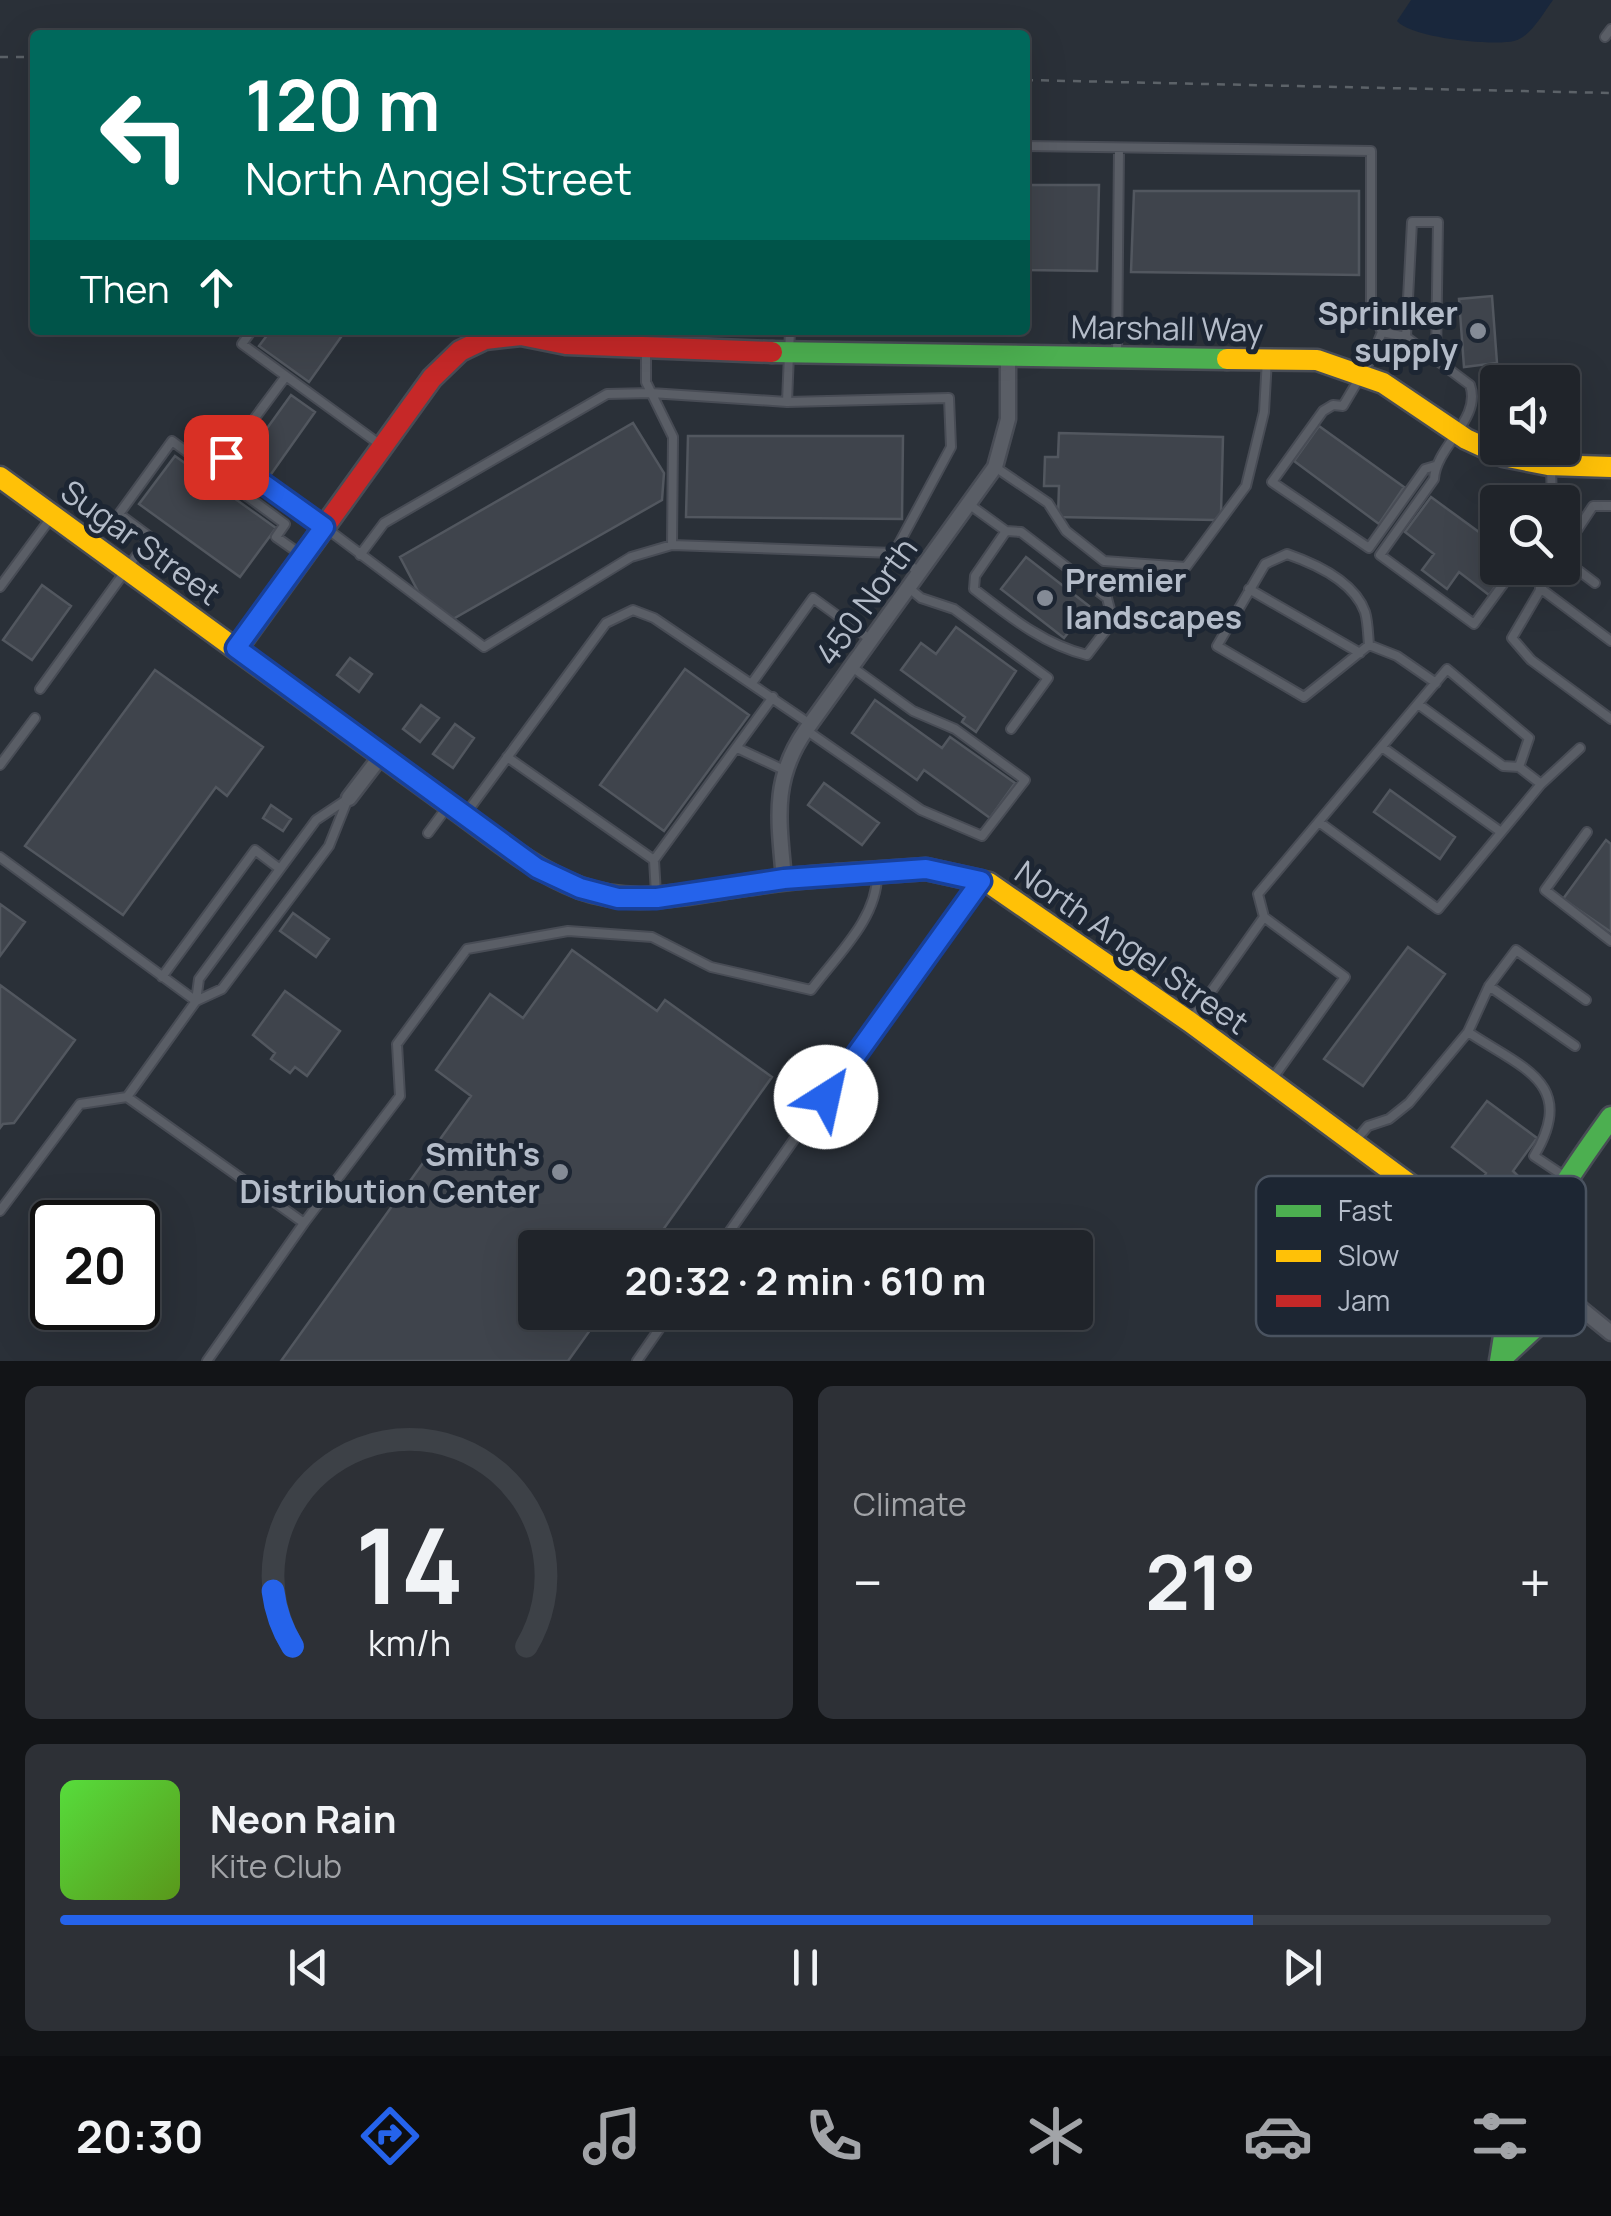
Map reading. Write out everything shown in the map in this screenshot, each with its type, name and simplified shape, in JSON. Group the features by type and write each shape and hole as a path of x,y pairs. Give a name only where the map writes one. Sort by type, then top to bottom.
{"street":[{"name":"Marshall Way","path":"236,648 432,378 482,335"},
{"name":"Marshall Way","path":"529,335 566,344 788,353 1317,360 1362,374 1400,392 1480,447"},
{"name":"450 North","path":"784,879 778,802 784,770 808,727 994,467 1008,419 1008,357"},
{"name":"Marshall Way","path":"1571,465 1611,467"},
{"name":"Sugar Street","path":"0,477 537,868"},
{"path":"349,798 380,756"},
{"name":"North Angel Street","path":"537,868 618,898 657,898 784,879 926,869 981,881 1024,905 1190,1022 1398,1176"},
{"path":"1568,1176 1611,1117"},
{"name":"North Angel Street","path":"1586,1313 1609,1328"},
{"path":"1500,1360 1526,1336"}],"lane":[{"path":"1030,146 1371,151 1371,308 1382,332"},
{"path":"1117,357 1119,148"},
{"path":"1406,338 1412,222 1438,222 1436,360"},
{"path":"1382,332 1406,338 1470,384 1473,394 1468,415 1435,466 1434,479 1380,555 1474,624 1503,585"},
{"path":"1382,332 1343,406 1332,405 1323,411 1272,482 1368,548 1425,470 1435,466"},
{"path":"248,335 242,344 383,446"},
{"path":"787,402 790,335"},
{"path":"646,347 646,382 673,437 672,545"},
{"path":"994,467 1048,503 1066,531 1104,561 1186,567 1246,486 1264,412 1267,360"},
{"path":"286,376 226,457 484,647 631,557 672,545 894,553 920,573"},
{"path":"360,555 384,522 607,394 787,402 948,398 951,447 894,553"},
{"path":"40,690 150,538 119,514 172,441 285,524 276,537 303,556"},
{"path":"970,505 1006,531 1021,532 1107,598 1113,621 1087,655 1024,628 974,589 975,576 1006,531"},
{"path":"1580,527 1593,506 1611,506"},
{"path":"0,587 53,515"},
{"path":"1287,554 1312,562 1346,584 1365,610 1370,645 1304,697 1218,646 1265,564 1287,554"},
{"path":"1580,571 1595,583"},
{"path":"1542,585 1512,638 1531,660 1611,719"},
{"path":"909,588 922,598 954,609 1048,678 1011,729"},
{"path":"1540,588 1611,641"},
{"path":"1250,590 1360,653"},
{"path":"752,682 813,598 871,640"},
{"path":"428,833 456,811 507,757 606,623 633,610 654,618 774,697 808,727 921,810 982,836 1025,780 955,729 913,712 852,667"},
{"path":"1370,645 1397,656 1436,683"},
{"path":"1270,1082 1345,977 1264,917 1258,894 1447,669 1529,738 1519,767"},
{"path":"657,898 654,860 774,697"},
{"path":"1418,704 1503,766 1519,767 1541,784"},
{"path":"0,765 35,718"},
{"path":"1382,747 1501,832"},
{"path":"737,748 784,770"},
{"path":"1319,822 1438,909 1541,784 1580,748"},
{"path":"507,757 654,860"},
{"path":"127,1097 196,1002 200,979 316,820 349,798"},
{"path":"196,1002 222,989 246,958 329,846 349,798"},
{"path":"1588,832 1544,890 1611,941"},
{"path":"162,977 255,850 280,869"},
{"path":"0,857 196,1002"},
{"path":"207,1361 400,1096 397,1044 467,949 568,930 652,937 711,967 810,990 871,908 878,892 877,872"},
{"path":"731,1230 981,881"},
{"path":"1190,1022 1264,917"},
{"path":"1352,1144 1368,1126 1389,1119 1410,1103 1468,1032 1489,986 1516,950 1586,1000"},
{"path":"1489,986 1575,1046"},
{"path":"1468,1032 1542,1081 1551,1104 1546,1136 1534,1156 1564,1176"},
{"path":"0,1211 80,1104 127,1097 304,1223"},
{"path":"637,1361 659,1330"}],"path":[{"path":"0,57 30,58"},
{"path":"1030,80 1611,93"}],"water":[{"path":"1411,0 1553,0 1520,39 1489,42 1435,36 1405,27 1397,21"}],"building":[{"path":"1030,185 1099,185 1097,271 1030,270"},
{"path":"1134,191 1359,191 1359,275 1131,272"},
{"name":"Sprinlker supply","path":"1492,296 1497,363 1464,367 1459,299"},
{"path":"267,335 342,335 309,382 259,346"},
{"path":"291,395 315,412 269,477 245,459"},
{"path":"633,423 664,473 662,500 453,619 422,599 400,557"},
{"path":"1319,426 1404,487 1379,524 1294,461"},
{"path":"1059,433 1223,437 1221,513 1215,520 1058,517 1059,486 1044,486 1045,457 1058,457"},
{"path":"688,436 903,436 902,519 686,517"},
{"path":"175,456 276,528 240,577 139,504"},
{"path":"1431,497 1480,533 1480,585 1496,585 1489,595 1459,572 1447,589 1422,570 1434,554 1405,532"},
{"name":"Premier landscapes","path":"1026,557 1089,606 1064,638 1001,589"},
{"path":"42,585 71,606 32,660 3,640"},
{"path":"956,627 1016,671 976,732 962,722 965,717 901,670 921,643 936,654"},
{"path":"350,658 372,674 359,692 337,675"},
{"path":"685,669 749,715 664,831 600,785"},
{"path":"155,670 263,747 227,796 216,787 123,915 25,846"},
{"path":"875,700 942,748 950,737 1015,783 990,818 924,770 917,780 852,733"},
{"path":"421,705 439,718 420,742 403,729"},
{"path":"455,724 474,738 453,768 433,754"},
{"path":"824,783 879,823 862,845 808,805"},
{"path":"1390,790 1455,837 1440,859 1374,812"},
{"path":"271,805 291,819 283,831 263,818"},
{"path":"1606,840 1611,844 1611,932 1563,899"},
{"path":"0,904 25,922 0,956"},
{"path":"293,913 329,939 316,957 280,931"},
{"path":"1408,947 1445,974 1363,1086 1324,1059"},
{"name":"Smith's Distribution Center","path":"572,950 657,1011 665,1000 772,1077 663,1230 518,1230 518,1330 590,1330 568,1361 281,1361 471,1096 436,1070 490,994 523,1018"},
{"path":"0,985 75,1040 14,1123 0,1128"},
{"path":"285,991 340,1031 307,1076 295,1067 290,1073 271,1059 275,1053 253,1035"},
{"path":"1487,1101 1537,1138 1513,1171 1518,1176 1484,1176 1486,1173 1452,1147"}],"traffic: fast":[{"path":"772,352 1227,359"},
{"path":"1570,1176 1611,1117"},
{"path":"1500,1361 1504,1336"},
{"path":"1500,1360 1526,1336"}],"traffic: slow":[{"path":"1227,359 1317,360 1383,383 1466,439 1503,456 1548,465 1611,467"},
{"path":"0,477 451,806"},
{"path":"837,875 926,869 989,883 1190,1022 1398,1176"}],"traffic: jam":[{"path":"237,648 432,378 460,351 485,339 521,335 566,344 772,352"},
{"path":"451,806 545,872 600,894 663,897 837,875"}],"place":[{"name":"Sprinlker supply","path":"1478,331"},
{"name":"Premier landscapes","path":"1045,598"},
{"name":"Smith's Distribution Center","path":"560,1172"}],"route":[{"path":"226,457 324,527 236,648 537,868 580,888 618,898 657,898 784,879 926,869 981,881 826,1097"}]}
